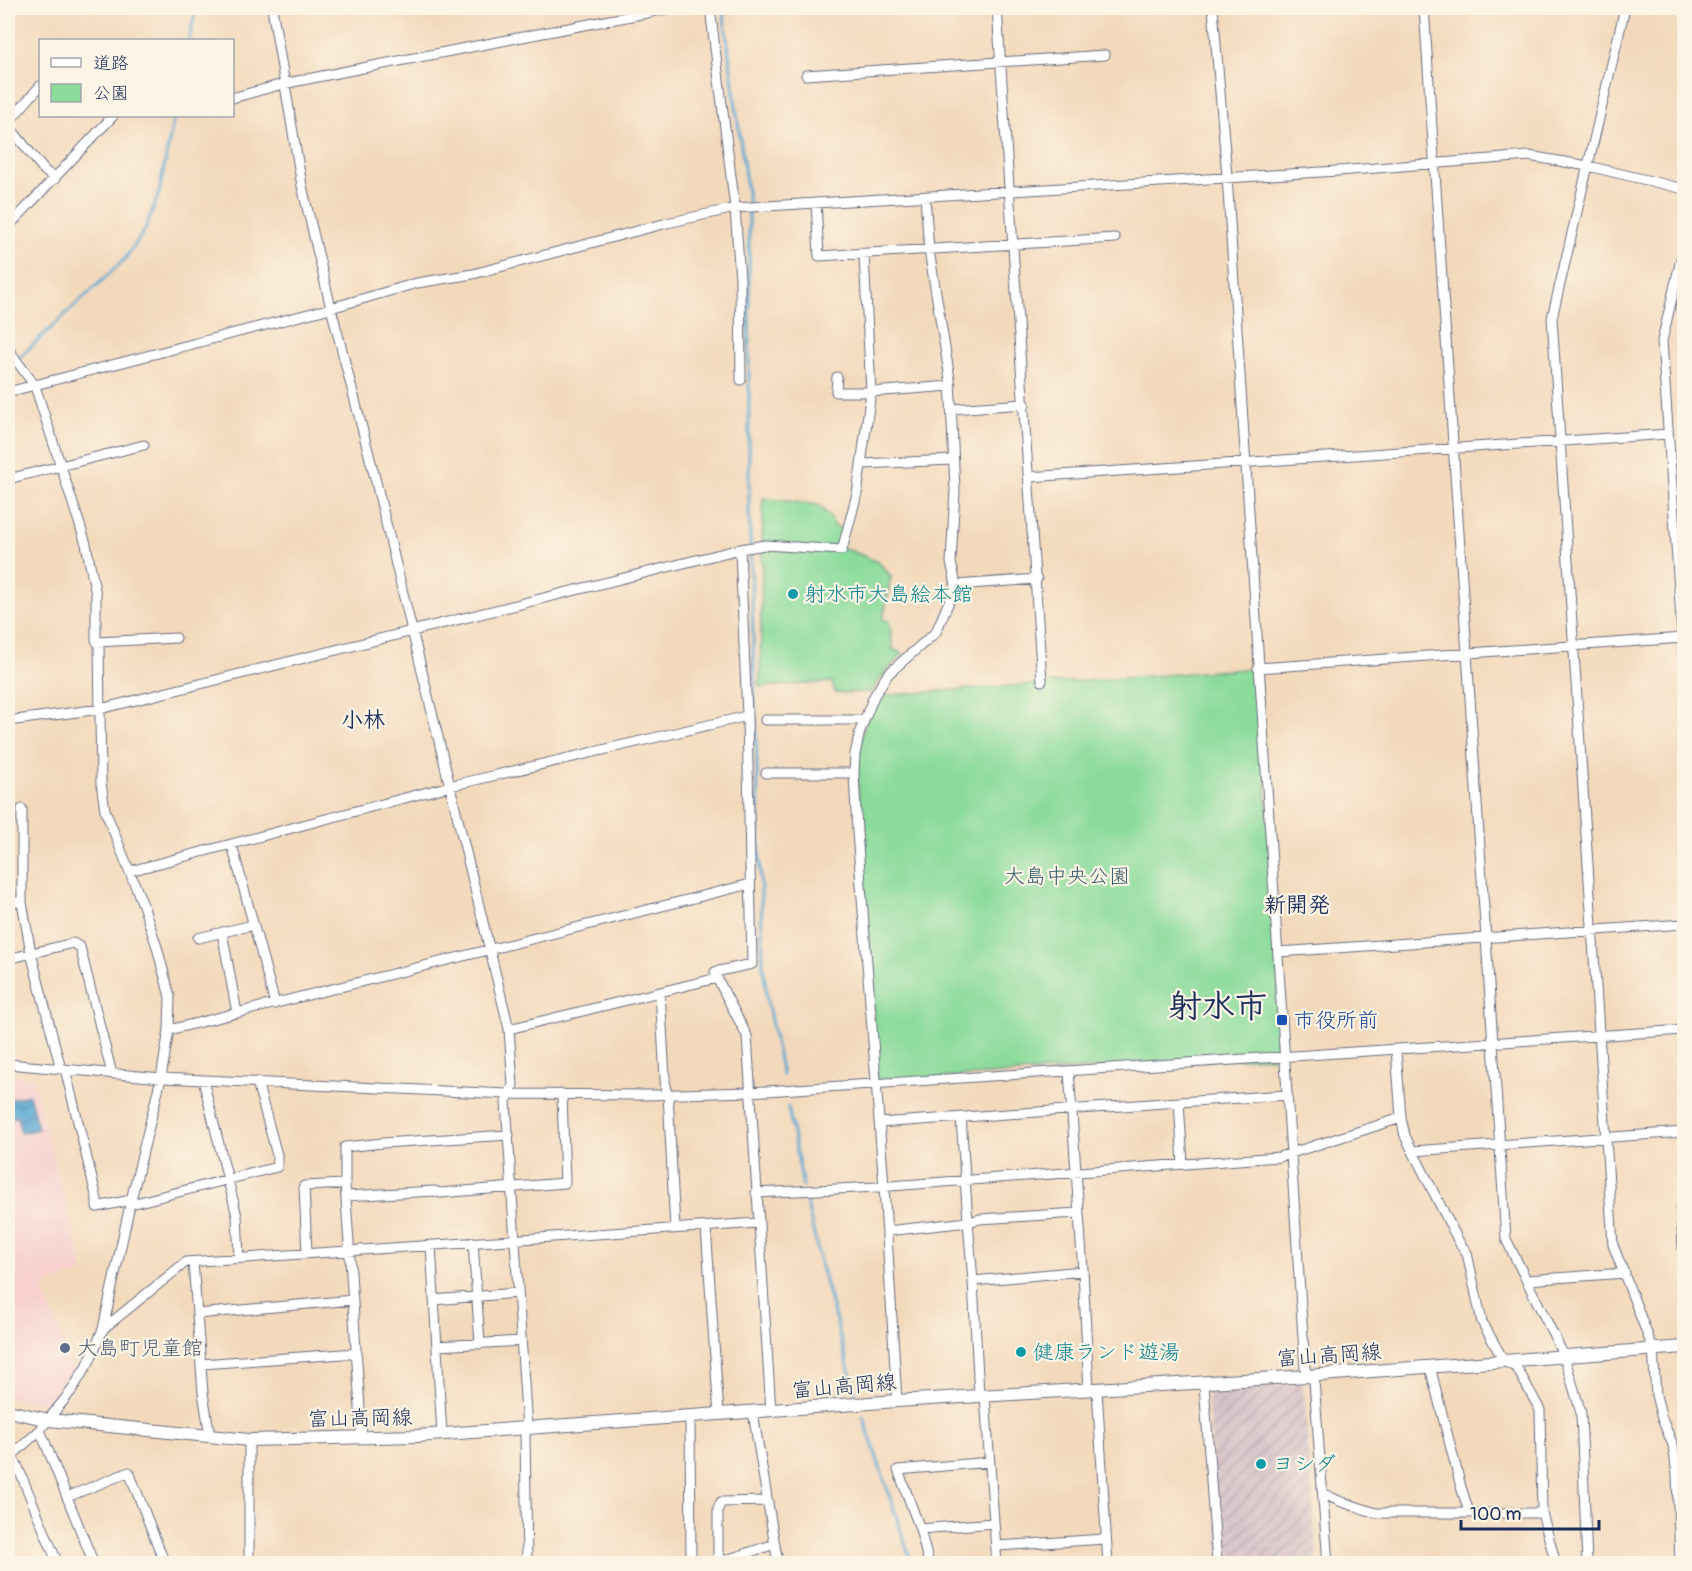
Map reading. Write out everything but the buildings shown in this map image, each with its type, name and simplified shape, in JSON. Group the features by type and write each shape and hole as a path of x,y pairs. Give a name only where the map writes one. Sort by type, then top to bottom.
{"main road":[{"name":"富山高岡線","path":"8,1411 49,1420 249,1440 441,1435 897,1401 1204,1384 1684,1347"}],"street":[{"path":"272,8 302,186 509,1029 513,1085 506,1102 527,1429 525,1435 527,1563"},
{"path":"234,97 283,84 672,8"},
{"path":"710,8 735,208 740,279 741,380"},
{"path":"997,8 1042,681"},
{"path":"1213,8 1227,176 1244,464 1279,952 1305,1368 1308,1376 1314,1381 1328,1563"},
{"path":"1424,8 1506,1239 1564,1356 1581,1413 1587,1563"},
{"path":"1625,8 1552,318 1613,1245 1653,1349 1656,1395 1662,1419 1673,1445 1677,1475 1680,1563"},
{"path":"806,75 1105,54"},
{"path":"39,87 8,124 44,170 55,179"},
{"path":"8,227 112,117"},
{"path":"8,392 331,308 417,283 473,274 667,223 735,208 1528,156 1588,166 1684,189"},
{"path":"897,1401 854,772 855,754 864,720 874,696 888,674 936,632 956,585 951,562 956,490 951,386 929,250 925,197"},
{"path":"816,203 819,256 1115,238"},
{"path":"1684,246 1662,341 1684,662"},
{"path":"8,722 100,709 740,549 765,545 842,550 857,494 872,392 864,255"},
{"path":"8,350 35,386 86,544 96,595 101,783 105,810 130,871 170,998 169,1030 161,1078 103,1329 89,1362 72,1390 49,1420 9,1457 17,1465 58,1563"},
{"path":"837,377 836,392 872,392 951,386"},
{"path":"951,409 1025,404"},
{"path":"1029,477 1668,434"},
{"path":"8,478 144,445"},
{"path":"862,464 953,460"},
{"path":"714,972 752,964 747,716 740,549"},
{"path":"956,585 1036,579"},
{"path":"97,642 176,638"},
{"path":"1258,668 1683,638"},
{"path":"130,871 450,786 747,716"},
{"path":"765,720 864,720"},
{"path":"766,773 854,772"},
{"path":"22,809 22,902 31,952 97,1199 97,1208 277,1167 277,1155 257,1082"},
{"path":"231,844 274,1004"},
{"path":"169,1030 750,884"},
{"path":"8,902 22,902"},
{"path":"1279,952 1684,924"},
{"path":"198,938 253,925"},
{"path":"222,932 237,1013"},
{"path":"8,959 74,943 80,947 112,1074"},
{"path":"509,1029 717,978 747,1036 771,1412"},
{"path":"660,992 675,1228"},
{"path":"8,1064 203,1080 508,1094 667,1095 750,1092 1285,1058 1684,1030"},
{"path":"1396,1049 1401,1118 1406,1136 1467,1253 1482,1322 1504,1361 1517,1368 1540,1410 1542,1513 1556,1563"},
{"path":"1069,1071 1078,1213 1108,1563"},
{"path":"203,1080 237,1216 239,1258"},
{"path":"347,1196 434,1191 440,1193 565,1183 562,1094"},
{"path":"879,1123 1287,1095"},
{"path":"1179,1102 1183,1164"},
{"path":"961,1117 997,1563"},
{"path":"756,1193 884,1186 1279,1157 1401,1118"},
{"path":"1413,1151 1684,1132"},
{"path":"362,1438 345,1184 345,1147 509,1136"},
{"path":"307,1254 304,1186 345,1184"},
{"path":"1681,1209 1684,1267"},
{"path":"887,1232 980,1219 1078,1213"},
{"path":"103,1329 186,1262 758,1223"},
{"path":"706,1227 719,1415"},
{"path":"473,1242 480,1344"},
{"path":"431,1245 441,1435"},
{"path":"192,1262 210,1436"},
{"path":"973,1281 1083,1270"},
{"path":"1527,1280 1625,1273"},
{"path":"434,1300 517,1293"},
{"path":"197,1314 353,1300"},
{"path":"437,1346 521,1341"},
{"path":"201,1364 357,1353"},
{"path":"1430,1367 1469,1512"},
{"path":"1204,1384 1217,1563"},
{"path":"753,1413 778,1563"},
{"path":"690,1417 691,1563"},
{"path":"39,1430 94,1563"},
{"path":"249,1440 249,1563"},
{"path":"929,1563 920,1529 898,1470 990,1462"},
{"path":"8,1477 17,1465"},
{"path":"67,1497 129,1472 165,1563"},
{"path":"1324,1494 1377,1513 1542,1513"},
{"path":"768,1501 721,1502 718,1509 718,1554 723,1561 775,1544"},
{"path":"920,1529 994,1523"},
{"path":"996,1546 1105,1539"}],"shaded area":[{"path":"8,1075 32,1077 84,1272 42,1286 73,1370 49,1401 38,1403 8,1396"},
{"path":"1303,1384 1317,1563 1220,1563 1207,1391"}],"green space":[{"path":"763,498 818,505 831,518 835,527 844,528 839,546 878,562 891,576 883,620 889,621 893,649 903,654 884,673 871,692 835,693 832,682 760,687"},
{"name":"大島中央公園","path":"1258,668 1284,1056 877,1082 856,754 874,696"}],"water":[{"path":"29,1095 38,1129 21,1133 17,1116 8,1118 8,1100"}],"waterway":[{"path":"189,39 196,8"},
{"path":"723,8 749,206 749,506 763,964 767,1000 782,1075"},
{"path":"8,368 125,259 145,230 159,193 174,117"},
{"path":"788,1107 803,1186"},
{"path":"805,1195 822,1270 855,1392"},
{"path":"863,1416 912,1564"}],"place":[{"name":"射水市大島絵本館","path":"793,594"},
{"name":"市役所前","path":"1282,1020"},
{"name":"大島町児童館","path":"65,1348"},
{"name":"健康ランド遊湯","path":"1021,1352"},
{"name":"ヨシダ","path":"1261,1464"}],"district":[{"name":"小林","path":"363,719"},
{"name":"新開発","path":"1297,904"},
{"name":"射水市","path":"1218,1005"}]}
